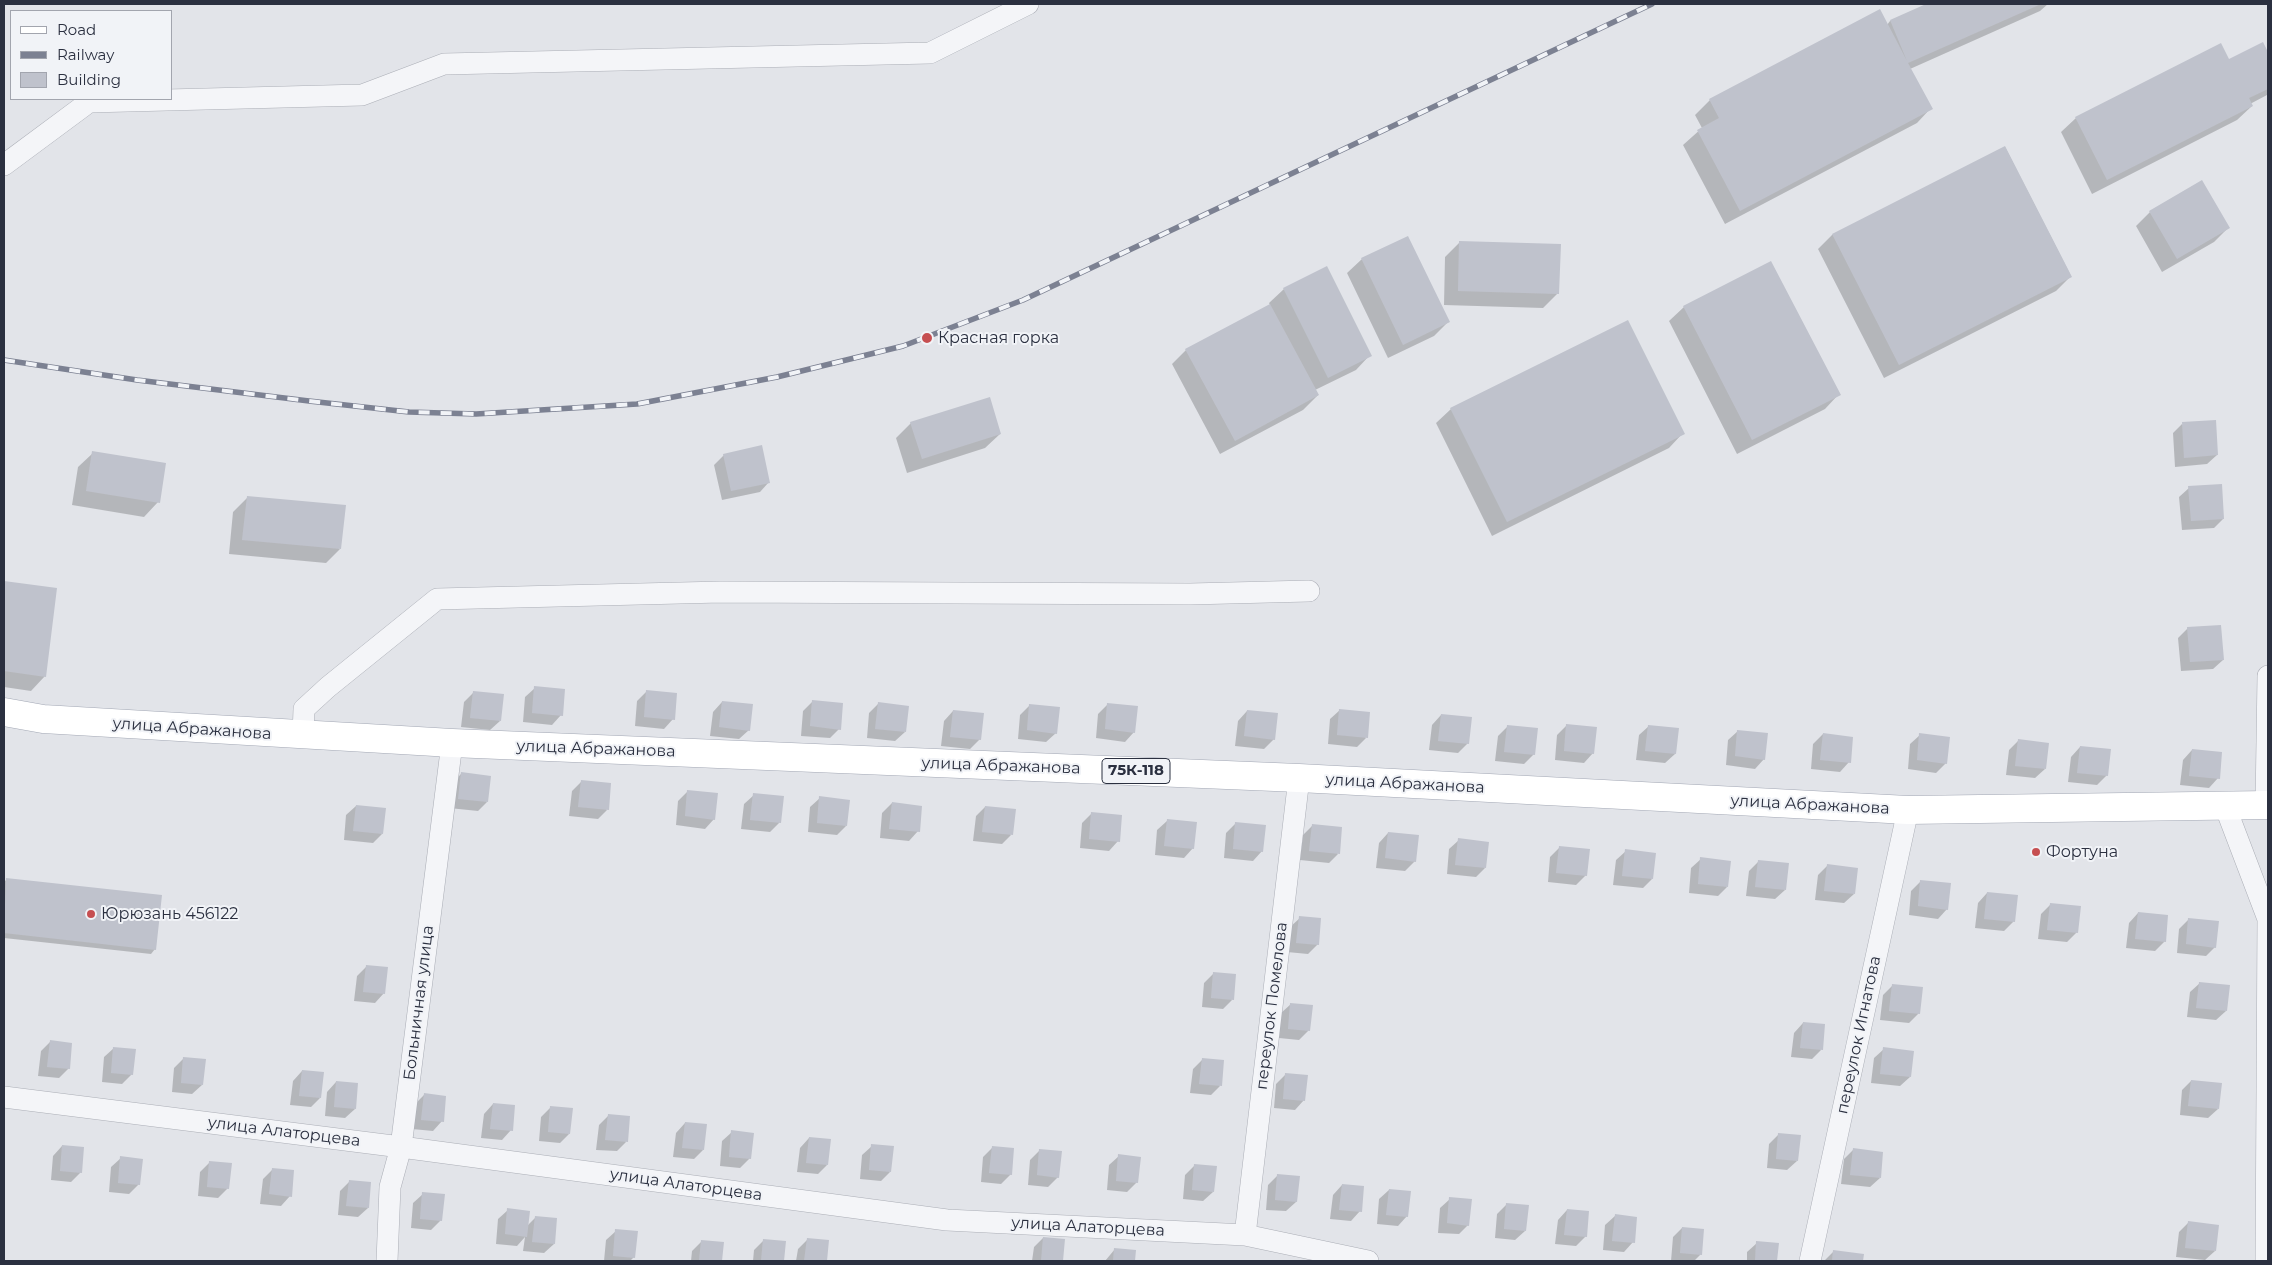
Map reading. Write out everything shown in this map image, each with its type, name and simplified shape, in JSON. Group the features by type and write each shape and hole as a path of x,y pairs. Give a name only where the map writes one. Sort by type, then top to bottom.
{"main road":[{"name":"улица Абражанова","path":"4,712 43,719 303,736 1299,778 1908,810 2267,805"}],"street":[{"path":"172,100 362,95 444,64 930,53 1028,4"},
{"path":"4,165 89,102 167,100"},
{"path":"303,736 304,710 437,598 721,592 1190,594 1309,591"},
{"path":"2267,805 2268,676"},
{"name":"Больничная улица","path":"387,1261 390,1187 401,1147 452,743"},
{"name":"переулок Помелова","path":"1245,1235 1299,778"},
{"path":"2225,806 2268,919 2266,1261"},
{"name":"переулок Игнатова","path":"1810,1261 1908,810"},
{"name":"улица Алаторцева","path":"4,1097 401,1147 947,1220 1245,1235 1368,1261"}],"building":[{"path":"1926,4 2041,4 1908,63 1933,109 1740,211 1697,130 1719,118 1709,99 1880,9 1907,61 1890,20"},
{"path":"2263,42 2268,52 2268,89 2249,98 2253,106 2107,180 2075,117 2221,43 2229,59"},
{"path":"2005,146 2072,277 1899,365 1832,234"},
{"path":"2202,180 2230,228 2177,259 2149,211"},
{"path":"1408,236 1450,322 1403,345 1361,258"},
{"path":"1459,241 1561,244 1559,294 1458,291"},
{"path":"1771,261 1841,395 1752,440 1683,306"},
{"path":"1327,266 1372,356 1328,378 1283,288"},
{"path":"1270,304 1319,395 1235,441 1185,349"},
{"path":"1628,320 1685,434 1507,522 1450,408"},
{"path":"990,397 1001,434 922,459 910,422"},
{"path":"2216,420 2218,455 2184,458 2182,422"},
{"path":"762,445 770,483 731,491 723,454"},
{"path":"92,451 166,463 160,503 86,491"},
{"path":"2222,484 2224,519 2191,521 2188,486"},
{"path":"247,496 346,505 341,549 242,540"},
{"path":"4,581 57,588 46,677 4,671"},
{"path":"2221,625 2224,660 2190,662 2187,627"},
{"path":"534,686 565,689 563,716 532,713"},
{"path":"646,690 677,693 675,720 644,717"},
{"path":"473,691 504,694 501,721 470,718"},
{"path":"812,700 843,703 841,730 810,726"},
{"path":"722,701 753,704 750,731 719,727"},
{"path":"878,702 909,706 906,732 875,729"},
{"path":"1107,703 1138,706 1135,733 1105,729"},
{"path":"1029,704 1060,707 1057,734 1027,730"},
{"path":"1339,709 1370,712 1368,738 1337,735"},
{"path":"953,710 984,713 981,740 950,737"},
{"path":"1247,710 1278,713 1275,740 1244,736"},
{"path":"1441,714 1472,717 1469,744 1438,741"},
{"path":"1566,724 1597,727 1594,754 1564,751"},
{"path":"1507,725 1538,728 1535,755 1504,752"},
{"path":"1648,725 1679,728 1676,754 1645,751"},
{"path":"1737,730 1768,733 1765,760 1735,756"},
{"path":"1823,733 1853,737 1851,763 1820,760"},
{"path":"1919,733 1950,737 1947,764 1917,760"},
{"path":"2018,739 2049,743 2046,769 2015,766"},
{"path":"2080,746 2111,749 2108,776 2077,773"},
{"path":"2192,749 2222,752 2220,779 2189,776"},
{"path":"461,772 491,776 488,802 458,799"},
{"path":"581,780 611,783 609,810 578,807"},
{"path":"687,790 718,793 715,820 685,816"},
{"path":"753,793 784,796 781,823 750,820"},
{"path":"819,796 850,800 847,826 817,823"},
{"path":"892,802 922,806 920,832 889,829"},
{"path":"356,805 386,808 383,834 353,831"},
{"path":"985,806 1016,809 1013,835 982,832"},
{"path":"1091,812 1122,815 1120,842 1089,839"},
{"path":"1167,819 1197,822 1194,849 1164,846"},
{"path":"1235,822 1266,825 1263,852 1233,849"},
{"path":"1312,824 1342,827 1340,854 1309,851"},
{"path":"1388,832 1419,835 1416,862 1385,858"},
{"path":"1458,838 1489,842 1486,868 1455,865"},
{"path":"1559,846 1590,849 1587,876 1556,873"},
{"path":"1625,849 1656,853 1653,879 1622,876"},
{"path":"1700,857 1731,861 1728,887 1698,884"},
{"path":"1758,860 1789,863 1786,890 1755,887"},
{"path":"1827,864 1858,868 1855,894 1824,891"},
{"path":"6,878 162,895 156,950 4,933"},
{"path":"1920,880 1951,883 1948,910 1918,906"},
{"path":"1987,892 2018,895 2015,922 1984,919"},
{"path":"2050,903 2081,906 2078,933 2047,930"},
{"path":"2138,912 2168,915 2166,942 2135,939"},
{"path":"1299,916 1321,918 1319,945 1296,943"},
{"path":"2188,918 2219,921 2216,948 2186,944"},
{"path":"366,965 388,967 385,994 363,992"},
{"path":"1213,972 1236,974 1234,1000 1211,998"},
{"path":"2199,982 2230,985 2227,1011 2196,1008"},
{"path":"1892,984 1923,987 1920,1014 1889,1011"},
{"path":"1290,1003 1313,1005 1310,1031 1288,1029"},
{"path":"1803,1022 1825,1024 1823,1050 1800,1048"},
{"path":"50,1040 72,1043 70,1069 47,1067"},
{"path":"113,1047 136,1049 133,1075 111,1073"},
{"path":"1883,1047 1914,1051 1911,1077 1880,1074"},
{"path":"183,1057 206,1059 203,1085 181,1083"},
{"path":"1202,1058 1224,1060 1222,1086 1199,1084"},
{"path":"302,1070 324,1072 321,1098 299,1096"},
{"path":"1285,1073 1308,1075 1305,1101 1283,1099"},
{"path":"2191,1080 2222,1083 2219,1109 2188,1106"},
{"path":"336,1081 358,1083 356,1109 334,1107"},
{"path":"424,1093 446,1096 444,1122 421,1120"},
{"path":"493,1103 515,1105 513,1131 490,1129"},
{"path":"550,1106 573,1108 570,1134 548,1132"},
{"path":"608,1114 630,1116 628,1142 605,1140"},
{"path":"685,1122 707,1124 704,1150 682,1148"},
{"path":"731,1130 754,1133 751,1159 729,1157"},
{"path":"1778,1133 1801,1135 1798,1161 1776,1159"},
{"path":"809,1137 831,1139 828,1165 806,1163"},
{"path":"871,1144 894,1146 891,1172 869,1170"},
{"path":"62,1145 84,1147 82,1173 60,1171"},
{"path":"992,1146 1014,1148 1012,1175 989,1173"},
{"path":"1853,1148 1883,1152 1881,1178 1850,1175"},
{"path":"1039,1149 1062,1151 1059,1178 1037,1175"},
{"path":"1118,1154 1141,1157 1138,1183 1116,1181"},
{"path":"120,1156 143,1159 140,1185 118,1183"},
{"path":"209,1161 232,1163 229,1189 207,1187"},
{"path":"1194,1164 1217,1166 1214,1192 1192,1190"},
{"path":"272,1168 294,1170 292,1197 269,1194"},
{"path":"1277,1174 1300,1176 1297,1202 1275,1200"},
{"path":"349,1180 371,1182 369,1208 346,1206"},
{"path":"1342,1184 1364,1186 1362,1212 1339,1210"},
{"path":"1389,1189 1411,1191 1408,1217 1386,1215"},
{"path":"422,1192 445,1194 442,1221 420,1219"},
{"path":"1449,1197 1472,1199 1469,1226 1447,1223"},
{"path":"1506,1203 1529,1205 1526,1231 1504,1229"},
{"path":"507,1208 530,1211 527,1237 505,1234"},
{"path":"1567,1209 1589,1211 1587,1237 1564,1235"},
{"path":"1615,1214 1637,1217 1635,1243 1612,1241"},
{"path":"535,1216 557,1218 555,1244 532,1242"},
{"path":"2188,1221 2219,1225 2216,1251 2185,1248"},
{"path":"1682,1227 1704,1229 1702,1255 1680,1253"},
{"path":"615,1229 638,1231 635,1258 613,1256"},
{"path":"1043,1237 1065,1239 1063,1261 1041,1261"},
{"path":"807,1238 829,1240 827,1261 804,1261"},
{"path":"763,1239 786,1241 784,1261 761,1261"},
{"path":"701,1240 724,1242 722,1261 699,1261"},
{"path":"1756,1241 1779,1243 1777,1261 1755,1261"},
{"path":"1114,1248 1136,1250 1135,1261 1113,1261"},
{"path":"1833,1250 1864,1254 1863,1261 1832,1261"}],"railway":[{"path":"4,360 137,380 309,401 409,412 476,414 637,404 777,377 903,346 1023,300 1652,4"}],"place":[{"name":"Красная горка","path":"927,338"},
{"name":"Фортуна","path":"2036,852"},
{"name":"Юрюзань 456122","path":"91,914"}]}
